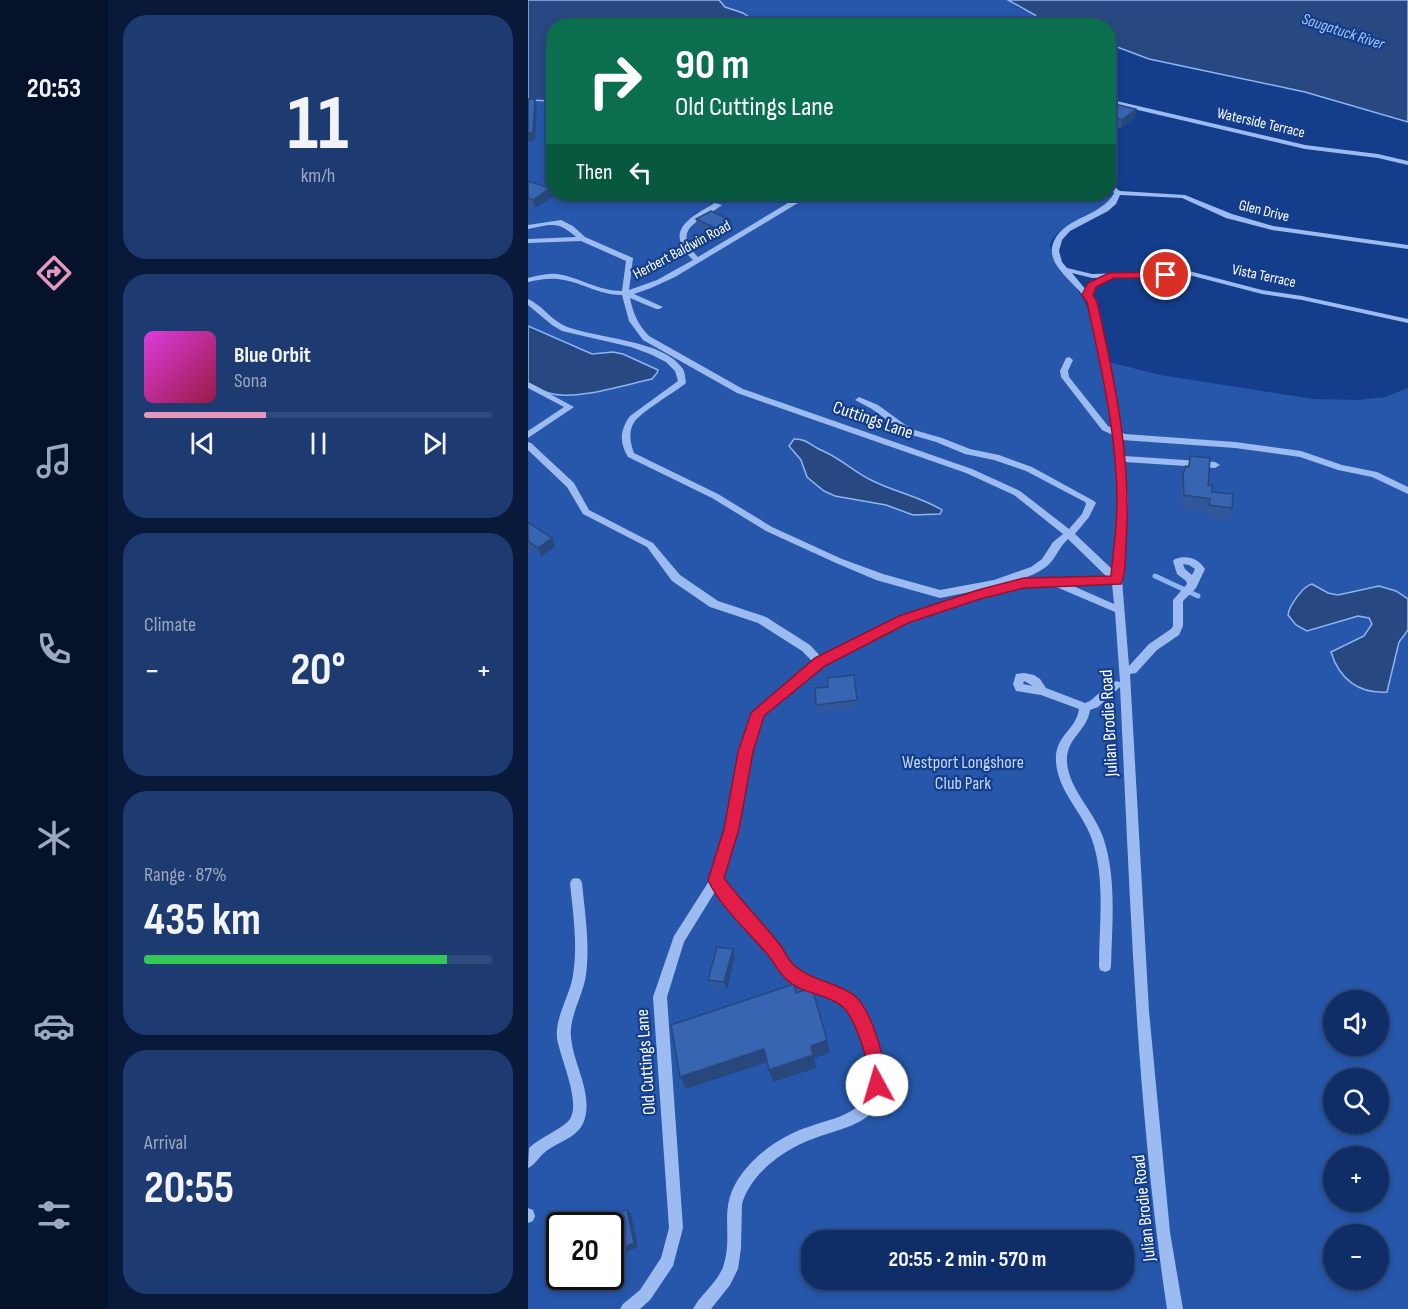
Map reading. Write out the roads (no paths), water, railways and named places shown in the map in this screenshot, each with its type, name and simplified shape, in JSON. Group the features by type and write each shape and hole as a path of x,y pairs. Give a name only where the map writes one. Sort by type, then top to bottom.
{"street":[{"name":"Waterside Terrace","path":"1116,102 1305,147 1378,156 1408,163"},
{"name":"Glen Drive","path":"1118,193 1183,195 1229,216 1272,228 1408,247"},
{"name":"Julian Brodie Road","path":"1116,197 1118,193"},
{"name":"Herbert Baldwin Road","path":"528,280 550,275 568,277 594,289 625,293 643,288 697,260 795,201"},
{"name":"Julian Brodie Road","path":"1114,201 1105,209 1067,229 1058,240 1055,251 1058,261 1092,302 1112,395 1120,459 1123,503 1117,580 1125,676 1142,1011 1163,1232 1175,1309"},
{"path":"697,260 684,250 683,230 691,219 718,205"},
{"path":"528,227 558,222 570,228 582,239 630,260 625,274 625,293 659,307"},
{"path":"528,241 582,239"},
{"name":"Vista Terrace","path":"1067,270 1092,276 1189,273 1262,292 1302,298 1408,321"},
{"path":"1088,295 1092,285 1113,275"},
{"name":"Cuttings Lane","path":"625,293 636,329 646,338 740,391 988,480 1017,493 1069,535 1117,580"},
{"path":"528,301 560,327 640,347 670,361 680,370 682,381 633,417 627,425 626,437 631,455 715,496 770,529 861,570 928,592 940,594 956,592 1037,568 1045,563 1054,546 1069,535 1090,508 1091,503 1088,500 1029,469 996,457 968,452 908,431 875,407 859,400"},
{"path":"1069,360 1064,370 1068,381 1090,406 1105,428 1123,437 1235,445 1301,454 1341,468 1374,474 1408,491"},
{"path":"528,385 570,407 528,435"},
{"path":"528,445 571,485 586,512 650,546 676,578 714,604 762,620 806,648 820,662"},
{"path":"1120,459 1215,465"},
{"name":"Old Cuttings Lane","path":"628,1309 645,1295 668,1261 676,1228 660,997 678,940 716,880 732,829 746,752 758,713 820,662 904,620 978,594 1024,583 1117,580"},
{"name":"Old Cuttings Lane","path":"1053,581 1119,610"},
{"path":"1132,670 1153,647 1175,632 1178,626 1177,606 1192,585"},
{"path":"1042,691 1085,708 1094,704 1116,685"},
{"path":"1085,708 1083,720 1065,741 1062,751 1063,769 1073,795 1096,834 1104,861 1105,966"},
{"path":"701,1309 730,1268 735,1204 742,1185 776,1151 795,1139 850,1121 862,1112 874,1095 877,1085 874,1058 863,1026 851,1003 827,990 799,980 786,969 775,952 716,880"},
{"path":"528,1161 534,1150 549,1139 570,1131 578,1119 580,1098 564,1035 568,1011 578,983 582,942 576,883"}],"water":[{"path":"528,0 719,0 725,7 750,18 546,18 546,101 528,100"},
{"name":"Saugatuck River","path":"1008,0 1408,0 1408,122 1305,92 1149,59 1116,47 1116,18 1037,18"},
{"path":"528,326 592,354 613,352 623,354 658,370 657,373 652,379 586,394 560,395 546,392 528,383"},
{"path":"794,439 806,441 873,481 942,510 940,514 913,515 886,505 835,496 824,491 807,477 801,460 789,446"},
{"path":"1312,584 1328,593 1338,595 1379,586 1396,591 1408,599 1408,630 1399,642 1387,692 1368,690 1352,683 1339,670 1331,652 1364,636 1372,624 1369,618 1358,616 1307,631 1296,625 1288,615 1297,597"}],"waterway":[{"path":"1155,576 1198,596"}],"park label":[{"name":"Westport Longshore Club Park","path":"963,772"}]}
